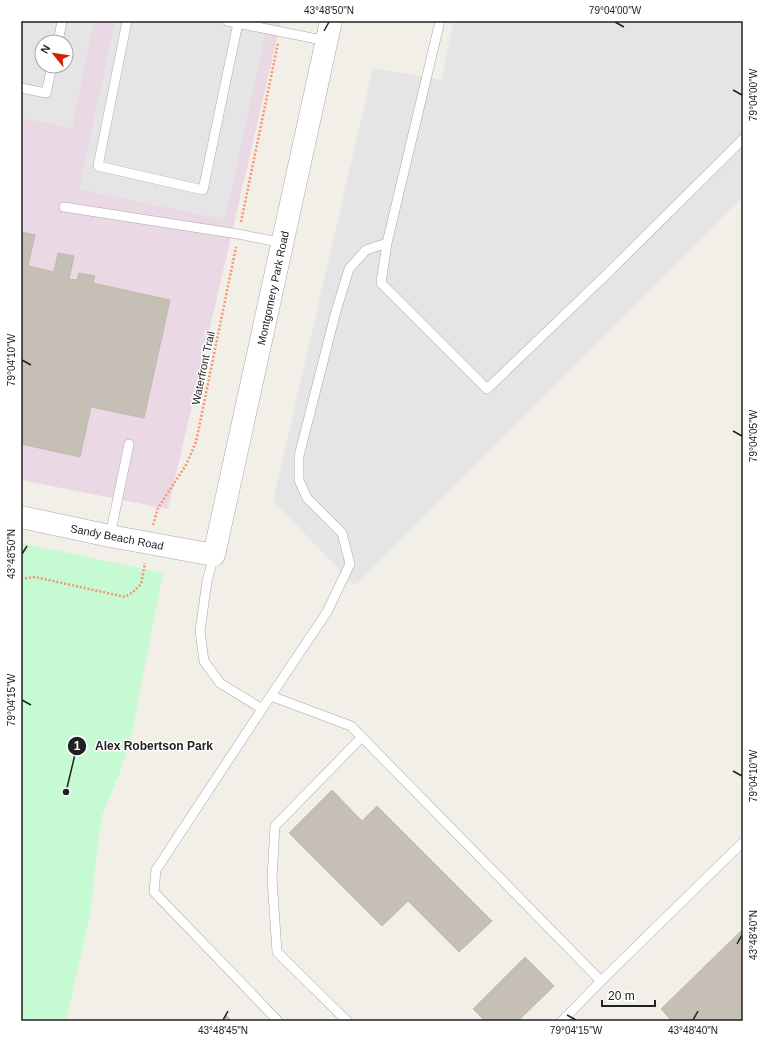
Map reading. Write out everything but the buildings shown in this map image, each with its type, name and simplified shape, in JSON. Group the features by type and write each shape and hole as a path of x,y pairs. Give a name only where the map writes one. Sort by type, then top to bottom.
{"street":[{"name":"Montgomery Park Road","path":"214,555 329,31"},
{"name":"Sandy Beach Road","path":"21,517 149,544 214,555"}],"lane":[{"path":"60,34 62,21"},
{"path":"127,21 98,166 202,190 238,23"},
{"path":"227,21 280,31 329,31"},
{"path":"440,21 387,242 381,283 487,389 613,268 743,139"},
{"path":"21,88 46,93 50,74"},
{"path":"64,207 238,234 283,243"},
{"path":"278,1021 154,892 156,870 327,612 350,564 342,533 307,498 299,480 299,456 336,312 349,269 366,250 387,242"},
{"path":"110,536 130,444"},
{"path":"214,555 207,581 200,631 204,660 220,683 262,709"},
{"path":"271,696 351,726 601,981"},
{"path":"347,1021 277,952 272,878 276,826 362,737"},
{"path":"562,1021 743,842"}],"path":[{"name":"Waterfront Trail","path":"21,579 35,577 125,597 132,593 141,584 158,508 186,465 196,442 280,31"}],"shaded area":[{"path":"21,21 281,21 168,509 21,480"},
{"path":"21,21 94,21 72,128 21,118"},
{"path":"115,21 268,21 225,220 79,189"},
{"path":"454,21 743,21 743,196 355,586 273,501 373,68 441,80"}],"green space":[{"path":"21,543 163,573 132,732 121,769 102,816 90,915 66,1021 21,1021"}],"place":[{"name":"Alex Robertson Park","path":"66,792"}]}
